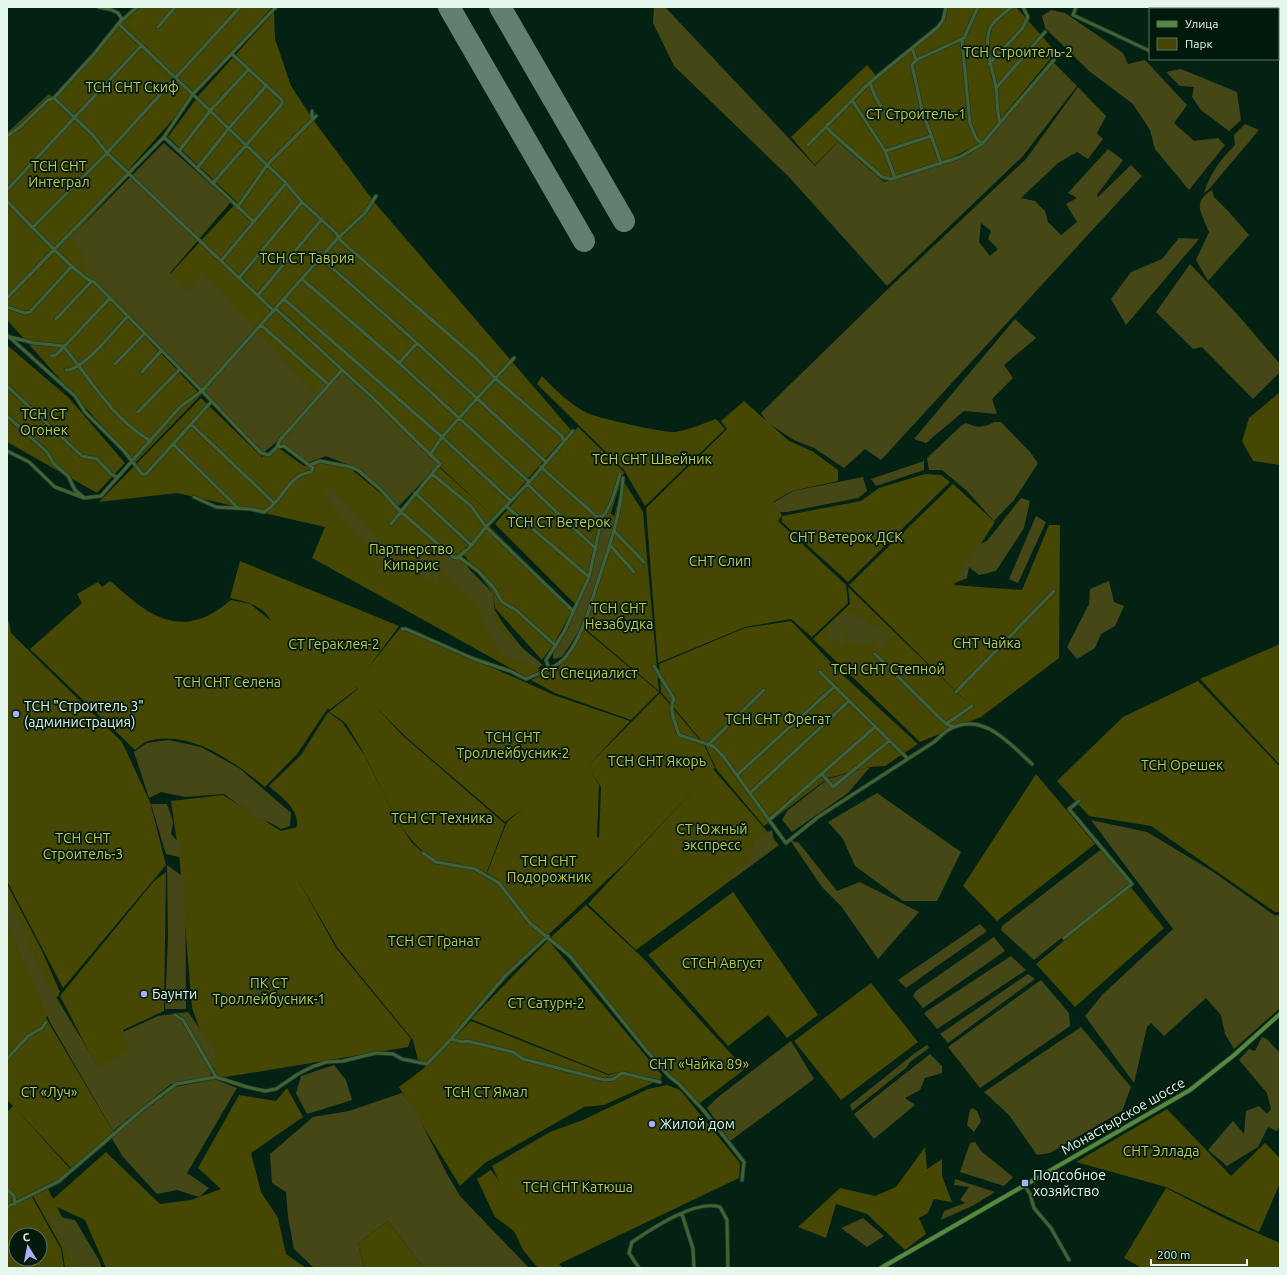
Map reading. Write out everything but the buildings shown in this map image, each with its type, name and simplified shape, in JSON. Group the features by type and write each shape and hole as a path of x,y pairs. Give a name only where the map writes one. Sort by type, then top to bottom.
{"main road":[{"name":"Монастырское шоссе","path":"881,1268 1190,1090 1233,1056 1280,1014"}],"street":[{"path":"98,7 118,13 122,19 119,23"},
{"path":"7,136 20,127 48,100 54,98 95,53 119,23 138,7"},
{"path":"158,27 175,7"},
{"path":"32,228 107,153 240,7"},
{"path":"7,298 164,137 193,94 276,7"},
{"path":"808,144 870,83 938,27 943,20 946,7"},
{"path":"978,7 969,30 962,40 970,124 976,138 982,144"},
{"path":"1000,122 997,113 996,88 990,64 988,42 992,26 996,19 1011,7"},
{"path":"990,64 1022,29 1028,17 1023,7"},
{"path":"1076,7 1073,15 1149,51"},
{"path":"119,23 286,183 302,202 336,233 338,238 477,359 496,379 562,436 564,441"},
{"path":"996,88 1045,32"},
{"path":"941,163 922,110 912,70 913,62 956,41 962,40"},
{"path":"7,190 142,45"},
{"path":"912,48 916,60"},
{"path":"214,182 282,104 282,100 267,85 232,54"},
{"path":"828,124 829,130 882,177 888,179 895,178 960,157 982,144 1054,60"},
{"path":"179,151 210,111 249,69"},
{"path":"870,83 887,118"},
{"path":"198,167 229,128 267,85"},
{"path":"54,98 93,135 107,153 128,173 239,278 341,371 373,398 440,464 400,511 391,524"},
{"path":"852,100 885,151 895,178"},
{"path":"312,111 312,118"},
{"path":"237,208 267,165 312,118 316,116"},
{"path":"885,151 931,136"},
{"path":"164,137 214,182 237,208 254,222"},
{"path":"221,261 286,183"},
{"path":"7,451 29,462 56,488 84,498 101,496 111,487 117,477 180,407 202,391 338,238 365,213 376,196"},
{"path":"7,201 32,228 72,266 91,282 94,282 262,454 268,454 277,447 280,440 341,371"},
{"path":"239,278 302,202"},
{"path":"258,295 322,219"},
{"path":"321,258 417,343 476,400 546,462"},
{"path":"8,307 25,313 30,312 72,266"},
{"path":"302,279 399,363 459,418 596,549"},
{"path":"56,319 91,282"},
{"path":"51,356 56,356 63,346 110,298"},
{"path":"284,299 442,437 511,501"},
{"path":"66,370 72,369 84,362 128,316"},
{"path":"261,325 328,384"},
{"path":"115,364 145,333"},
{"path":"8,336 34,343 63,346 79,365 100,397 130,427 151,441"},
{"path":"8,336 75,396 85,412 124,451 140,474 144,474 174,444 211,402"},
{"path":"399,363 417,343"},
{"path":"142,372 162,350"},
{"path":"430,455 442,437 514,358"},
{"path":"138,412 180,369"},
{"path":"7,386 82,456 97,459 111,474 117,477"},
{"path":"7,416 47,452 54,464 68,476 75,490 84,498"},
{"path":"191,424 274,503"},
{"path":"459,558 528,483 573,431"},
{"path":"174,444 238,508"},
{"path":"194,497 216,507 238,508 264,512 274,503 296,477 300,474 312,471 312,466 309,466 284,446 277,447"},
{"path":"309,466 320,461 351,467 358,470 380,489 400,511 453,557 459,558 478,571 494,588 502,602 516,610 556,646"},
{"path":"541,467 596,516 602,517"},
{"path":"432,474 471,506 486,527 573,611"},
{"path":"549,669 546,660 556,646 589,578 602,517 606,513 617,490 620,474"},
{"path":"402,629 406,629 474,659 510,671 526,679 549,669 564,659 581,631 610,545 622,499 624,478"},
{"path":"415,493 471,545"},
{"path":"506,506 589,578"},
{"path":"614,531 644,562"},
{"path":"610,545 634,572"},
{"path":"956,692 1054,591"},
{"path":"875,654 946,724 955,727"},
{"path":"654,666 674,699 672,704 672,714 679,735 713,746 723,756 786,842 818,817 934,742 948,730 955,727 975,723 992,729 1032,764"},
{"path":"820,672 908,759"},
{"path":"737,775 834,687"},
{"path":"708,745 764,690"},
{"path":"750,793 849,701"},
{"path":"946,724 972,706"},
{"path":"769,820 875,727"},
{"path":"822,774 834,787 889,741"},
{"path":"1064,938 1132,884 1069,809 1079,801"},
{"path":"423,853 436,862 475,869 499,882 530,923 548,936 570,956 669,1076 679,1084 704,1111 744,1162 742,1180"},
{"path":"7,1207 59,1181 176,1084 216,1077 265,1091 276,1089 298,1074 326,1062 343,1061 376,1053 393,1054 402,1059 427,1064 451,1039 505,976 548,936"},
{"path":"175,1015 182,1020 216,1077"},
{"path":"7,1059 28,1036 42,1028 46,1022"},
{"path":"451,1039 462,1042 467,1041 513,1052 523,1059 604,1080 614,1079 622,1073 660,1082"},
{"path":"1025,1186 1030,1194 1034,1208 1051,1228 1069,1260"},
{"path":"7,1189 14,1196 15,1204"},
{"path":"639,1268 630,1253 632,1242 653,1228 682,1214 701,1206 715,1205 720,1207 727,1220 728,1268"},
{"path":"682,1214 693,1249 694,1268"}],"green space":[{"path":"136,7 272,7 130,168 133,171 79,229 164,143 170,274 237,202 168,137 199,95 274,12 275,39 291,86 314,121 375,203 571,430 494,517 438,465 399,506 352,466 326,456 307,463 276,442 262,454 108,298 201,395 135,463 7,320 7,133 49,94 108,148 53,96"},
{"path":"654,7 665,7 815,166 838,142 884,182 941,163 982,144 1051,60 1077,86 1023,156 887,286 789,177 674,66 653,23"},
{"name":"СТ Строитель-1","path":"947,7 1016,7 1056,52 1000,120 997,89 989,54 992,29 989,37 988,53 995,88 999,122 980,144 942,162 884,181 838,142 815,165 791,137 867,65 878,78 912,49 916,61 956,42 963,41 970,30 975,16 964,38 917,59 913,48 939,28"},
{"path":"1051,10 1065,13 1123,53 1128,64 1145,60 1187,105 1174,123 1194,141 1218,138 1225,145 1189,190 1155,149 1150,130 1133,104 1089,71 1045,28 1042,16"},
{"path":"1181,69 1237,92 1241,120 1229,131 1201,110 1192,97 1194,87 1180,86 1166,72"},
{"path":"1078,87 1106,116 1097,133 1103,139 1088,159 1077,152 1058,163 1021,198 1035,201 1045,211 1048,222 1061,235 1077,222 1066,204 1077,198 1068,193 1108,149 1123,160 1097,195 1098,197 1131,165 1142,176 881,460 865,449 844,468 814,448 794,440 768,423 761,413 889,288 1026,159","holes":["981,223 991,231 988,239 998,249 990,256 979,242"]},
{"path":"1245,124 1259,130 1210,188 1204,193 1209,179 1216,167 1235,145 1234,135"},
{"path":"164,143 231,202 169,274 186,291 202,273 313,391 339,370 438,465 399,506 352,466 326,456 307,463 276,442 262,454 88,278 83,253 70,239"},
{"path":"1212,190 1214,197 1249,235 1208,281 1196,260 1209,232 1201,214 1200,204 1202,199"},
{"path":"1179,238 1199,239 1126,325 1111,299 1131,272 1162,259"},
{"path":"1190,264 1237,314 1280,364 1280,372 1253,399 1202,347 1193,349 1156,312"},
{"path":"1015,319 1036,338 1004,365 1013,378 992,399 997,414 964,411 926,443 914,439"},
{"name":"ТСН СТ Огонек","path":"7,345 69,398 125,463 97,493 7,442"},
{"name":"ТСН СНТ Швейник","path":"542,376 569,401 587,413 593,415 668,432 680,431 716,419 725,429 645,506 624,470 537,384"},
{"path":"1280,392 1280,465 1253,461 1242,441 1249,418"},
{"name":"Партнерство Кипарис","path":"201,398 262,457 276,446 304,466 325,460 351,469 400,509 440,468 494,517 460,554 504,625 540,670 528,678 312,558 325,527 177,493 99,502"},
{"name":"СНТ Слип","path":"744,401 789,441 812,451 838,470 838,481 792,491 773,502 782,515 778,521 846,585 848,603 812,637 791,619 745,627 658,663 646,508 727,429 721,421"},
{"path":"994,422 1001,422 1030,452 1038,463 1014,500 994,521 967,491 942,470 929,470 927,458 966,423 980,427"},
{"name":"ТСН СТ Ветерок","path":"578,427 624,472 580,609 495,524"},
{"path":"924,461 924,470 876,486 871,479"},
{"name":"СНТ Ветерок ДСК","path":"925,474 941,475 950,482 848,582 782,522 782,516 861,501 879,488"},
{"path":"863,477 867,491 858,498 787,512 780,512 773,503 793,491"},
{"name":"ТСН СНТ Незабудка","path":"623,480 643,512 659,691 582,626 601,571"},
{"name":"СНТ Чайка","path":"953,484 995,522 954,585 1022,590 1049,525 1060,525 1059,658 981,717 920,742 813,639 850,604 848,587 975,710 849,585"},
{"path":"333,488 371,533 396,555 437,571 439,583 381,560 334,509 323,491"},
{"path":"1021,498 1030,501 1024,528 996,571 979,575 969,567 967,578 955,583 957,576 977,545 987,541"},
{"path":"610,513 615,517 595,593 578,633 562,657 553,659 553,653 589,577 602,517"},
{"path":"1036,516 1046,522 1018,583 1009,579"},
{"path":"489,526 573,609 555,642 542,660 495,608 493,593 464,555"},
{"path":"444,554 459,559 493,593 496,626 543,665 538,668 500,653 484,625 479,605 459,589 436,564"},
{"path":"240,561 399,626 368,668 401,627 554,695 630,721 587,767 660,693 704,745 715,768 713,769 779,845 636,950 588,904 699,784 624,864 548,935 531,921 504,887 487,873 507,822 523,808 505,822 406,737 376,707 402,735 505,824 486,874 470,868 446,863 431,857 424,852 413,841 394,814 364,754 349,728 346,724 329,712 358,689 354,685 357,689 329,710 328,708 297,754 265,787 226,758 196,744 180,740 164,739 143,743 135,750 30,649 82,603 77,594 98,582 102,587 110,581 150,612 162,618 173,621 186,622 203,618 231,600 250,604 271,621 264,612 254,605 230,598","holes":["590,770 601,787 599,838 620,860 597,836 599,785"]},
{"path":"1109,581 1114,602 1124,606 1115,626 1101,634 1095,648 1077,659 1067,647 1089,604 1090,589"},
{"path":"847,612 864,619 889,635 889,639 879,649 875,642 871,642 863,646 849,642 849,636 847,633 843,636 845,643 843,645 826,635 836,618"},
{"name":"ТСН СНТ Строитель-3","path":"9,621 11,633 122,742 150,802 166,865 63,988 7,881 7,622"},
{"name":"ТСН СНТ Фрегат","path":"791,621 845,677 918,744 885,766 870,767 828,778 764,826 717,770 705,745 661,692 659,664 745,628"},
{"name":"СТ Специалист","path":"581,627 659,692 631,720 555,693 531,680 559,667 579,634"},
{"path":"1280,644 1280,765 1200,679"},
{"name":"ТСН Орешек","path":"1198,681 1280,767 1280,912 1275,912 1151,826 1089,816 1057,781 1123,717"},
{"path":"328,712 342,722 365,756 394,815 412,843 435,863 474,870 499,883 530,924 546,937 426,1063 418,1060 413,1040 337,947 296,876 336,948 411,1039 408,1047 226,1077 217,1076 192,1008 180,863 171,801 223,795 281,831 297,827 297,820 292,809 284,799 269,786 301,755"},
{"path":"168,740 201,747 239,768 291,813 290,826 281,829 271,823 257,818 224,794 185,797 161,792 149,798 134,752 147,743"},
{"path":"870,767 848,793 792,832 782,820 787,811 828,779"},
{"path":"1036,774 1095,844 997,921 963,886"},
{"path":"877,793 961,852 937,901 903,901 855,866 843,839 828,822"},
{"path":"151,804 167,804 173,822 171,834 181,845 179,857 166,854"},
{"path":"1091,820 1147,832 1212,871 1274,915 1280,915 1280,1008 1234,1049 1225,1034 1221,1015 1206,998 1164,1036 1151,1023 1147,1027 1134,1083 1085,1016 1103,994 1173,929"},
{"path":"772,830 775,848 734,878 732,875 750,861 755,839"},
{"path":"790,840 799,843 837,891 860,882 919,912 878,959 841,906 822,887"},
{"path":"1104,847 1131,882 1034,960 1001,930 1002,926"},
{"path":"167,865 185,878 186,1009 165,1009 168,938"},
{"path":"166,872 164,1011 123,1030 132,1051 99,1071 60,996 154,881"},
{"name":"СТ «Луч»","path":"7,884 42,951 60,992 46,1018 114,1133 71,1168 16,1109 72,1171 59,1184 48,1189 53,1199 106,1152 160,1204 191,1200 221,1189 198,1168 239,1095 276,1101 287,1088 303,1117 251,1153 261,1192 278,1218 286,1254 306,1268 106,1268 85,1220 57,1207 87,1268 65,1268 62,1248 33,1196 32,1197 61,1249 64,1268 7,1268 7,1112 13,1106 7,1100"},
{"path":"1130,886 1164,928 1075,1007 1036,964"},
{"name":"СТСН Август","path":"733,892 818,1015 787,1038 768,1015 728,1046 648,955"},
{"path":"7,896 44,976 98,1068 130,1050 121,1033 158,1016 188,1012 214,1049 216,1062 210,1077 171,1084 113,1131 50,1022 7,922"},
{"name":"СНТ «Чайка 89»","path":"586,905 645,960 745,1069 696,1106 551,937"},
{"path":"980,924 987,931 906,988 898,980"},
{"path":"994,937 1005,951 923,1008 913,996 916,991"},
{"name":"ТСН СТ Ямал","path":"548,940 662,1075 660,1080 621,1071 655,1082 604,1105 584,1107 485,1163 460,1186 399,1087 423,1069 471,1021 608,1075 619,1072 608,1074 471,1019"},
{"path":"1011,956 1026,970 937,1029 924,1013"},
{"path":"1028,974 1035,979 948,1043 940,1034"},
{"path":"1041,980 1069,1013 1070,1026 980,1088 948,1047"},
{"path":"871,983 918,1042 841,1100 794,1041"},
{"path":"1081,1027 1131,1087 1122,1111 1050,1153 1037,1155 1009,1115 984,1092"},
{"path":"1262,1037 1267,1039 1280,1053 1280,1126 1277,1131 1268,1127 1258,1147 1227,1166 1208,1150 1233,1121 1244,1134 1246,1111 1259,1106 1267,1114 1271,1109 1267,1093 1239,1060 1249,1049 1255,1051"},
{"path":"791,1041 814,1079 730,1141 707,1108 718,1097"},
{"path":"927,1045 929,1048 852,1111 850,1105"},
{"path":"930,1054 942,1066 942,1073 925,1078 920,1090 905,1098 915,1105 874,1139 854,1114"},
{"path":"334,1065 346,1080 352,1100 307,1114 296,1093 301,1076"},
{"path":"214,1079 237,1088 187,1173 209,1188 199,1197 177,1190 157,1194 123,1157 111,1137 175,1087"},
{"name":"ТСН СНТ Катюша","path":"667,1085 680,1090 740,1163 739,1178 559,1264 563,1268 538,1268 523,1250 514,1231 495,1217 477,1179 491,1170 499,1181 492,1166 550,1132 583,1120 648,1089"},
{"path":"402,1093 415,1110 447,1174 460,1196 529,1268 424,1268 388,1221 358,1243 364,1268 314,1268 294,1249 288,1217 286,1192 272,1183 270,1154 313,1117 349,1111"},
{"path":"972,1108 977,1111 981,1121 974,1132 967,1125 970,1110"},
{"name":"СНТ Эллада","path":"1167,1109 1231,1176 1265,1143 1280,1158 1280,1183 1259,1232 1166,1187 1076,1162"},
{"path":"975,1142 981,1151 1013,1177 1004,1186 960,1172 970,1143"},
{"path":"925,1147 927,1169 942,1159 942,1176 952,1202 934,1199 928,1213 919,1218 926,1234 905,1250 867,1214 836,1204 826,1238 798,1227 840,1188 875,1196 896,1187"},
{"path":"955,1179 995,1192 974,1205 941,1220 944,1211 965,1203 960,1200 969,1187 954,1185"},
{"path":"1166,1188 1228,1220 1280,1243 1280,1268 1142,1268 1124,1258"},
{"path":"48,1215 75,1220 99,1260 102,1268 74,1268"},
{"path":"863,1218 884,1236 867,1247 841,1228"},
{"path":"388,1221 424,1268 364,1268 358,1243"}],"runway":[{"path":"449,7 584,241"},
{"path":"500,7 624,221"}],"place":[{"name":"ТСН \"Строитель 3\" (администрация)","path":"16,714"},
{"name":"Баунти","path":"144,994"},
{"name":"Жилой дом","path":"652,1124"},
{"name":"Подсобное хозяйство","path":"1025,1183"}],"park label":[{"name":"ТСН Строитель-2","path":"1018,52"},
{"name":"ТСН СНТ Скиф","path":"132,87"},
{"name":"ТСН СНТ Интеграл","path":"59,174"},
{"name":"ТСН СТ Таврия","path":"307,258"},
{"name":"СТ Гераклея-2","path":"334,644"},
{"name":"ТСН СНТ Степной","path":"888,669"},
{"name":"ТСН СНТ Селена","path":"228,682"},
{"name":"ТСН СНТ Троллейбусник-2","path":"513,746"},
{"name":"ТСН СНТ Якорь","path":"657,761"},
{"name":"ТСН СТ Техника","path":"442,818"},
{"name":"СТ Южный экспресс","path":"712,838"},
{"name":"ТСН СНТ Подорожник","path":"549,870"},
{"name":"ТСН СТ Гранат","path":"434,941"},
{"name":"ПК СТ Троллейбусник-1","path":"269,992"},
{"name":"СТ Сатурн-2","path":"546,1003"}]}
